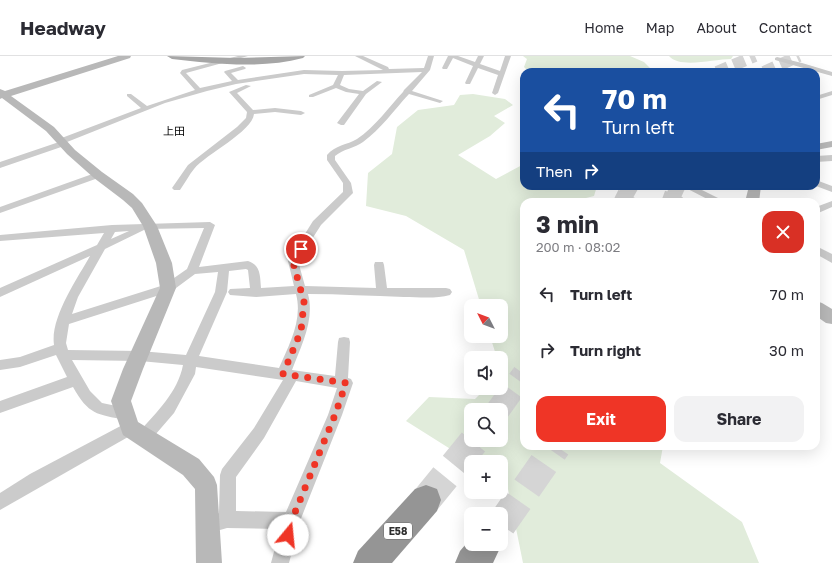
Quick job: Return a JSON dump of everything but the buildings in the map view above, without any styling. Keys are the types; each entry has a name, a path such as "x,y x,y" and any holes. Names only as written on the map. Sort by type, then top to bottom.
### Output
{"highway":[{"name":"E58","path":"370,563 426,500"}],"main road":[{"path":"172,56 224,61 258,61 300,56"}],"street":[{"path":"1,94 118,56"},
{"path":"1,94 128,56"},
{"path":"199,91 183,73 184,71 245,56"},
{"path":"358,56 386,68 387,72"},
{"path":"227,519 228,475 259,433 287,375 301,331 304,302 302,290 293,262 317,223 348,193 347,183 331,160 331,154 359,141 368,134 406,91 427,70 431,56"},
{"path":"445,68 452,56 502,74"},
{"path":"468,83 481,56"},
{"path":"495,93 508,56"},
{"path":"777,59 813,68"},
{"path":"236,82 227,72 243,68"},
{"path":"0,165 146,109 199,91 236,82 304,72 342,73 427,70"},
{"path":"820,70 832,74"},
{"path":"177,188 191,168 240,129 250,119 251,112 247,106 232,92 251,85 287,76 291,73"},
{"path":"336,86 342,73"},
{"path":"341,123 364,93 379,82"},
{"path":"310,96 336,86 348,91 364,93"},
{"path":"406,91 440,101"},
{"path":"820,97 832,93"},
{"path":"1,94 50,129 71,152 98,175 128,197 137,206 150,226 164,263 168,288 121,401 133,426"},
{"path":"129,95 146,109"},
{"path":"251,112 275,110 301,114"},
{"path":"820,146 832,144"},
{"path":"820,159 832,158"},
{"path":"0,210 98,175"},
{"path":"820,184 832,189"},
{"path":"696,190 712,198"},
{"path":"820,209 832,204"},
{"path":"0,238 112,228 210,225 192,272"},
{"path":"0,292 150,226"},
{"path":"112,228 103,247 72,297 62,321 60,343 62,351 75,380 85,395 98,408 133,426 190,467 206,485 209,563"},
{"path":"820,251 832,258"},
{"path":"62,321 118,305 168,288 192,272 224,267 248,265 253,269 256,293"},
{"path":"379,265 382,293"},
{"path":"0,502 36,480 133,426 169,409 188,374 190,361 221,292 224,267"},
{"path":"234,292 256,293 302,290 382,293 446,292"},
{"path":"820,309 832,318"},
{"path":"341,382 344,342"},
{"path":"0,366 62,351 190,361 346,383 335,415 291,522 280,563"},
{"path":"0,407 75,380"},
{"path":"208,524 227,519 291,522"}],"green space":[{"path":"523,56 630,56 644,62 650,68 525,68 527,59"},
{"path":"669,56 733,56 731,59 689,63 674,60"},
{"path":"473,94 505,99 513,105 494,116 505,123 490,136 458,155 496,179 520,166 520,190 596,190 594,196 586,198 520,198 520,450 662,450 660,463 742,522 759,563 523,563 508,489 508,455 464,455 464,458 406,421 429,397 475,399 479,395 508,395 508,351 495,351 492,343 508,343 508,299 479,299 464,250 406,216 366,206 368,173 392,154 397,127 418,110 454,105 460,95"}],"tunnel":[{"path":"726,68 755,56"},
{"path":"773,68 799,56"},
{"path":"626,195 629,190"},
{"path":"674,195 676,190"},
{"path":"625,198 627,194"},
{"path":"672,198 674,194"},
{"path":"503,403 520,380"},
{"path":"426,500 469,447"},
{"path":"508,515 553,450"}],"district":[{"name":"上田","path":"174,131"}],"route":[{"path":"288,535 291,522 335,415 346,383 283,374 301,331 304,302 302,290 293,262 301,249"}]}
